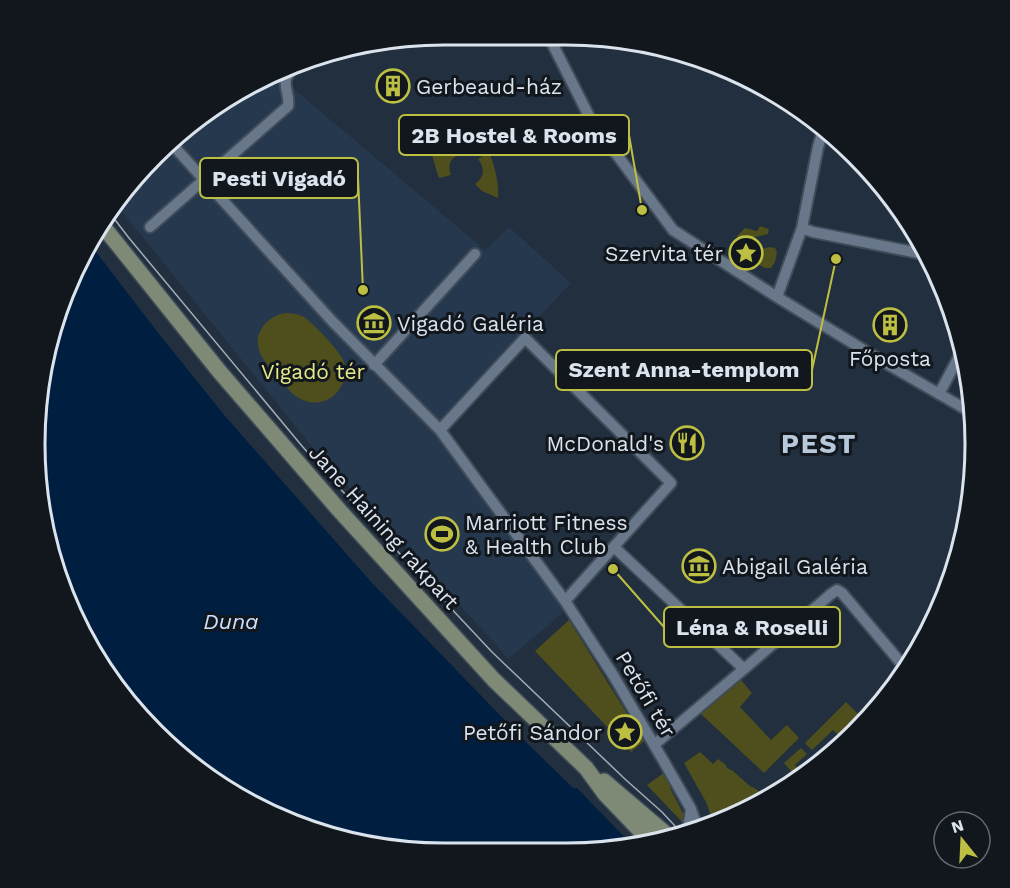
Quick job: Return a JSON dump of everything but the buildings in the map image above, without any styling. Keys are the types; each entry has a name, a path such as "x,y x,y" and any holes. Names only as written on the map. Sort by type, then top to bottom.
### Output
{"main road":[{"name":"Jane Haining rakpart","path":"107,231 219,371 339,510 494,680 586,768 605,794 644,835"},
{"path":"586,768 661,831"}],"street":[{"path":"553,45 591,120 676,232 777,297 963,408"},
{"path":"150,227 288,106 286,82 288,77"},
{"path":"777,297 802,228 822,138"},
{"path":"176,149 297,283 374,364 475,254"},
{"path":"802,228 916,253"},
{"path":"440,430 525,338 671,483 565,601"},
{"path":"939,394 956,363"},
{"name":"Petőfi tér","path":"374,364 440,430 565,601 613,675 691,809 695,822"},
{"path":"614,547 744,669"},
{"path":"654,745 837,590 900,662"},
{"path":"689,823 691,809"}],"shaded area":[{"path":"295,74 288,84 485,250 509,227 571,283 439,423 571,606 508,659 317,453 121,210 162,162 201,127 244,98"}],"green space":[{"path":"434,128 443,134 436,141 439,143 445,136 459,155 450,163 451,175 439,178 431,147"},
{"path":"489,152 496,175 498,198 482,191 475,184 483,172 478,159"},
{"path":"760,226 769,229 768,234 739,241 737,236 745,228 757,231"},
{"path":"775,248 777,252 771,268 765,268 749,259 750,252"},
{"name":"Vigadó tér","path":"286,313 300,315 308,320 342,357 345,372 343,382 336,393 327,400 310,402 296,396 260,353 258,339 263,327 273,318"},
{"path":"569,620 644,741 631,752 535,651"},
{"path":"741,680 752,693 740,707 771,740 787,725 799,738 764,773 701,714"},
{"path":"846,702 859,715 838,735 833,730 812,750 805,743"},
{"path":"801,748 807,754 795,765 798,769 792,773 784,763"},
{"path":"700,752 713,764 718,759 761,793 711,816 706,802 684,763"},
{"path":"665,772 684,815 684,824 647,785"}],"water":[{"name":"Duna","path":"95,250 225,416 372,583 527,743 573,788 577,788 626,839 566,843 444,843 392,840 316,822 291,813 244,790 201,761 144,707 127,687 98,644 75,597 59,547 48,496 45,444 48,392 66,316 75,291"}],"tram line":[{"path":"114,219 302,446 371,523 492,652 676,827"}],"place":[{"name":"Gerbeaud-ház","path":"393,86"},
{"name":"2B Hostel & Rooms","path":"642,210"},
{"name":"Szervita tér","path":"746,253"},
{"name":"Szent Anna-templom","path":"836,259"},
{"name":"Pesti Vigadó","path":"363,290"},
{"name":"Vigadó Galéria","path":"374,323"},
{"name":"Főposta","path":"890,325"},
{"name":"McDonald's","path":"687,443"},
{"name":"Marriott Fitness & Health Club","path":"442,534"},
{"name":"Abigail Galéria","path":"699,566"},
{"name":"Léna & Roselli","path":"613,569"},
{"name":"Petőfi Sándor","path":"625,732"}],"district":[{"name":"PEST","path":"819,444"}]}
